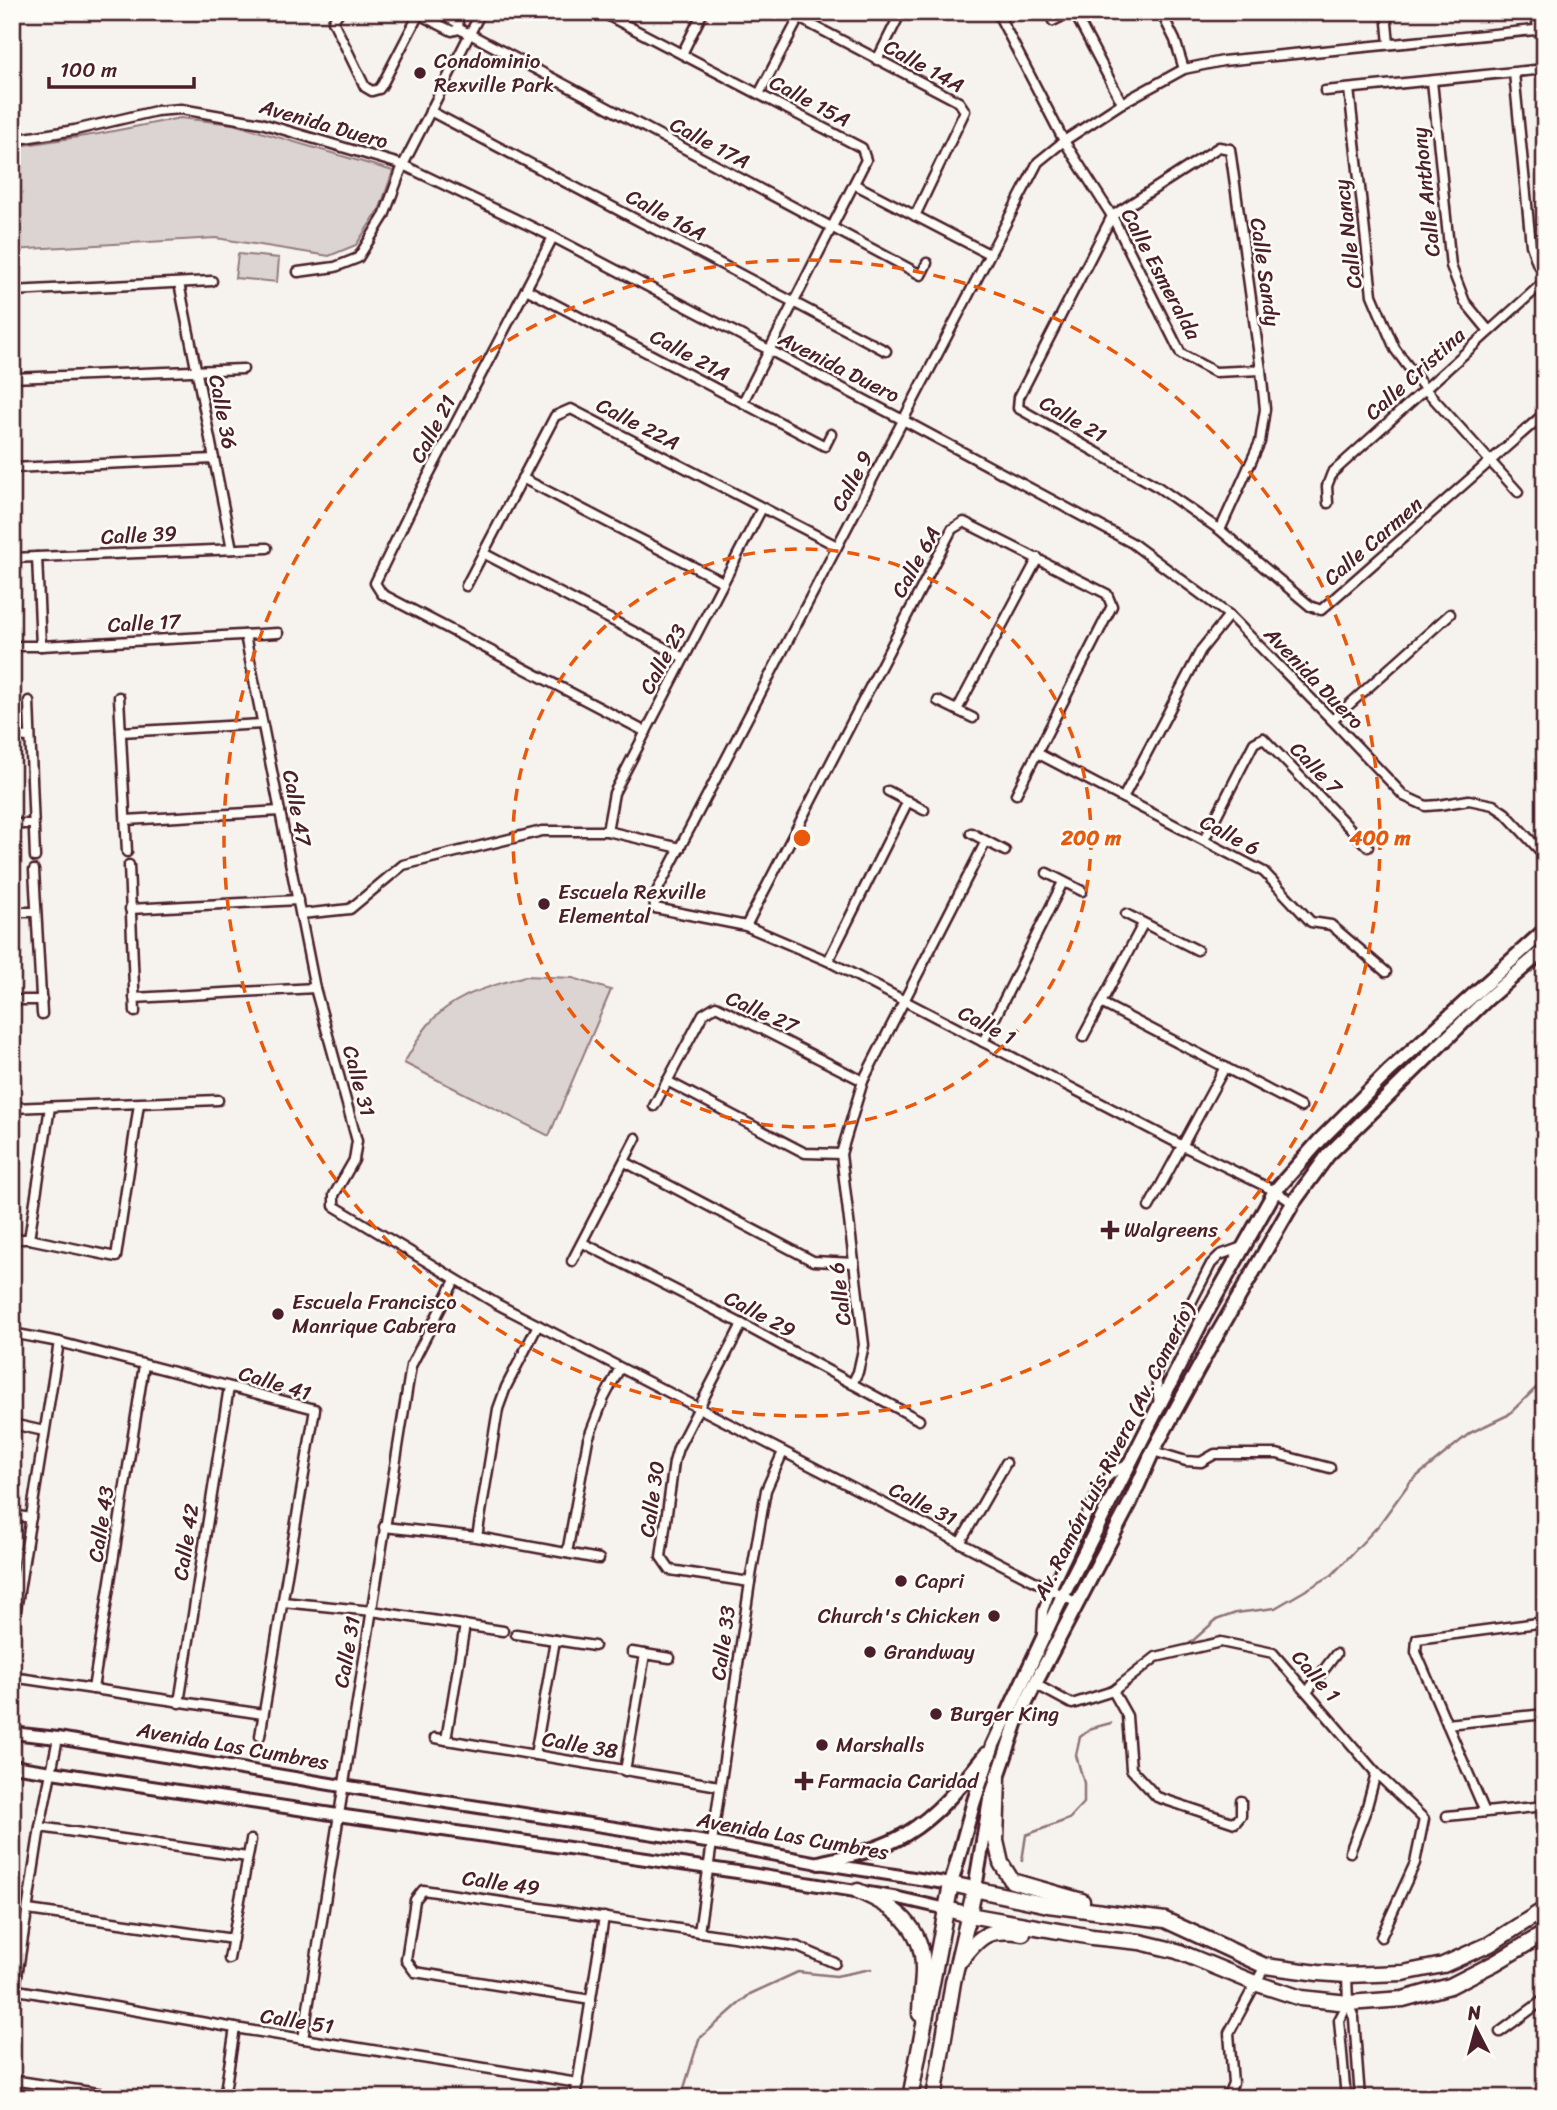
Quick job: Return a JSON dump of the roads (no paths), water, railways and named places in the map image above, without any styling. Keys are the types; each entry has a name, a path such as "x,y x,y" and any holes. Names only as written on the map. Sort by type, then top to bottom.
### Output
{"highway":[{"path":"998,1776 996,1841 1001,1863 1012,1881 1051,1894 1148,1917"},
{"name":"Avenida Las Cumbres","path":"951,1884 1048,1905 1165,1920 1265,1966 1347,1975 1403,1973 1443,1965 1490,1944 1545,1909"},
{"name":"Av. Ramón Luis Rivera (Av. Comerío)","path":"911,2098 951,1884"},
{"name":"Av. Ramón Luis Rivera (Av. Comerío)","path":"934,2098 953,1982 975,1888"},
{"path":"858,1891 882,1900 899,1914 918,1937 923,1969 919,2051"},
{"name":"Avenida Las Cumbres","path":"947,1909 969,1915 1140,1942 1177,1951 1255,1983 1301,1998 1348,2003 1403,1999 1450,1986 1545,1933"},
{"path":"958,1964 978,1939 998,1932 1012,1931 1073,1941 1118,1940"}],"main road":[{"name":"Av. Ramón Luis Rivera (Av. Comerío)","path":"951,1884 993,1745 1042,1640 1057,1592 1130,1464 1203,1319 1275,1191 1321,1139 1388,1072 1545,930"},
{"name":"Av. Ramón Luis Rivera (Av. Comerío)","path":"975,1888 990,1800 1016,1724 1130,1503 1153,1451 1293,1203 1328,1155 1486,1000 1545,949"},
{"path":"819,1863 862,1853 906,1834 948,1800 993,1745"}],"street":[{"path":"340,12 333,21 365,87 372,91 382,85 422,12 426,18 452,31 459,29 458,23 437,12"},
{"path":"298,272 335,267 358,258 384,216 403,165 481,12"},
{"name":"Calle 15A","path":"601,12 862,148 866,160 743,402"},
{"path":"682,54 704,12"},
{"path":"877,60 901,12"},
{"name":"Calle Esmeralda","path":"997,12 1064,141 1112,216 1181,354 1214,372 1261,370"},
{"path":"1053,21 1073,12 1122,103"},
{"path":"1161,12 1175,40 1184,69"},
{"path":"1386,12 1389,44"},
{"path":"1536,12 1541,29"},
{"path":"759,94 801,15"},
{"name":"Calle 14A","path":"801,15 877,60 959,102 965,111 915,216"},
{"name":"Calle 17A","path":"459,29 921,275 927,262"},
{"name":"Calle 9","path":"655,908 654,897 1038,162 1064,141 1122,103 1184,69 1223,61 1541,29"},
{"path":"1325,91 1545,69"},
{"path":"1514,72 1531,245 1537,263 1545,271"},
{"name":"Calle Anthony","path":"1432,80 1451,266 1465,302 1489,331"},
{"name":"Calle Nancy","path":"1349,89 1372,295 1395,349 1425,389 1518,492"},
{"name":"Avenida Duero","path":"12,139 75,130 156,111 181,108 261,123 403,165 553,237 1132,542 1229,615 1404,796 1426,806 1469,800 1493,805 1505,813 1545,856"},
{"name":"Calle 16A","path":"430,111 886,351"},
{"name":"Calle Sandy","path":"1112,216 1219,147 1230,149 1265,409 1259,442 1220,530"},
{"path":"854,184 989,254"},
{"name":"Calle 21","path":"1112,216 1019,397 1018,408 1158,487 1220,530"},
{"name":"Calle 21","path":"553,237 375,583 382,594 646,732"},
{"path":"12,291 212,281"},
{"name":"Calle Cristina","path":"1328,503 1326,486 1332,473 1545,281"},
{"name":"Calle 36","path":"179,283 232,549"},
{"name":"Calle 21A","path":"526,289 825,446 831,434"},
{"path":"12,379 243,369"},
{"name":"Calle 22A","path":"466,586 555,416 572,410 837,546"},
{"name":"Calle Carmen","path":"1220,530 1310,606 1321,610 1545,413"},
{"path":"12,468 214,459"},
{"path":"522,478 723,582"},
{"name":"Calle 23","path":"607,831 614,793 762,508"},
{"name":"Calle 6A","path":"746,926 952,529 964,522 1107,594 1112,606 1016,794"},
{"name":"Calle 39","path":"12,558 267,548"},
{"path":"483,553 684,658"},
{"path":"37,557 41,646"},
{"path":"957,710 1038,558"},
{"path":"1332,720 1450,614"},
{"path":"1123,798 1200,650 1229,615"},
{"name":"Calle 17","path":"12,646 278,633"},
{"name":"Calle 47","path":"245,635 315,988"},
{"path":"119,697 128,852"},
{"path":"938,701 973,718"},
{"path":"29,702 35,857"},
{"path":"121,732 262,724"},
{"path":"12,736 29,737"},
{"name":"Calle 7","path":"1204,840 1254,743 1263,738 1367,847"},
{"name":"Calle 6","path":"1037,753 1265,872 1311,922 1331,925 1387,972"},
{"path":"888,791 924,810"},
{"path":"828,961 908,802"},
{"path":"126,820 280,811"},
{"path":"12,824 33,824"},
{"path":"301,914 350,909 403,865 542,831 607,831 680,848"},
{"path":"971,833 1005,850"},
{"path":"905,1002 986,841"},
{"path":"129,865 135,1012"},
{"path":"34,870 42,1014"},
{"path":"1046,873 1082,891"},
{"path":"983,1042 1063,882"},
{"path":"130,909 298,900"},
{"name":"Calle 1","path":"655,908 746,926 828,961 1275,1191 1293,1203"},
{"path":"12,912 36,912"},
{"path":"1126,914 1197,950"},
{"path":"1083,1037 1143,924"},
{"path":"134,998 315,988"},
{"name":"Calle 31","path":"315,988 357,1142 354,1160 334,1195 334,1206 455,1280 538,1325 1077,1603"},
{"path":"12,1000 42,1000"},
{"name":"Calle 6","path":"852,1384 858,1372 864,1345 841,1154 863,1081 905,1002"},
{"path":"1101,1003 1301,1107"},
{"name":"Calle 27","path":"654,1106 703,1014 716,1006 863,1081"},
{"path":"1149,1207 1225,1067"},
{"path":"667,1081 805,1153 841,1154"},
{"path":"12,1108 218,1100"},
{"path":"12,1239 29,1239 116,1257 139,1104"},
{"path":"29,1239 50,1107"},
{"path":"572,1261 636,1138"},
{"path":"625,1162 813,1261 854,1263"},
{"name":"Calle 29","path":"583,1243 742,1324 919,1420"},
{"path":"1158,1407 1156,1375 1159,1365 1211,1264 1220,1255 1245,1246"},
{"name":"Calle 31","path":"303,2039 411,1366 455,1280"},
{"name":"Calle 30","path":"742,1324 678,1448 661,1557 670,1570 750,1581"},
{"path":"477,1538 498,1409 506,1387 538,1325"},
{"name":"Calle 41","path":"12,1333 59,1342 315,1409 261,1736"},
{"path":"12,1635 59,1342"},
{"name":"Calle 43","path":"93,1689 144,1365"},
{"path":"567,1553 588,1438 620,1368"},
{"name":"Calle 42","path":"179,1703 229,1387"},
{"path":"12,1424 44,1431"},
{"path":"1153,1451 1186,1461 1201,1462 1215,1454 1277,1454 1330,1468"},
{"name":"Calle 33","path":"699,1932 750,1581 766,1490 783,1452"},
{"path":"960,1543 1006,1463"},
{"path":"12,1515 31,1518"},
{"path":"384,1527 477,1538 599,1559"},
{"path":"283,1602 372,1611 503,1632"},
{"path":"1485,1812 1416,1652 1417,1639 1545,1622"},
{"path":"446,1740 465,1626"},
{"path":"516,1634 594,1646"},
{"path":"535,1755 555,1640"},
{"name":"Calle 1","path":"1035,1684 1072,1704 1113,1691 1156,1657 1221,1642 1273,1653 1376,1773 1424,1819 1415,1863 1381,1937"},
{"path":"632,1652 670,1658"},
{"path":"625,1771 645,1654"},
{"path":"1307,1692 1336,1654"},
{"path":"12,1677 263,1714"},
{"path":"1113,1691 1127,1716 1131,1769 1157,1797 1235,1823 1241,1816 1241,1801"},
{"path":"1447,1724 1545,1714"},
{"name":"Avenida Las Cumbres","path":"12,1733 58,1738 342,1786 713,1843 951,1884"},
{"path":"14,1989 40,1827 58,1738"},
{"name":"Calle 38","path":"435,1738 719,1786"},
{"name":"Avenida Las Cumbres","path":"12,1766 858,1891 947,1909"},
{"path":"1350,1852 1376,1773"},
{"path":"1447,1816 1545,1806"},
{"path":"40,1827 247,1857"},
{"path":"229,1959 251,1840"},
{"name":"Calle 49","path":"591,2000 415,1972 405,1960 415,1900 423,1890 604,1917 798,1947 835,1963"},
{"path":"28,1910 233,1939"},
{"path":"575,2098 604,1917"},
{"path":"1227,2098 1233,2083 1229,2033 1265,1966"},
{"path":"1347,1975 1348,2003 1354,2018 1360,2098"},
{"name":"Calle 51","path":"14,1989 235,2028 578,2083"},
{"path":"1500,2032 1545,1999"},
{"path":"1346,2098 1339,2020 1348,2003"},
{"path":"224,2098 235,2028"},
{"path":"12,2080 130,2098"}],"waterway":[{"path":"1188,1645 1216,1620 1236,1613 1275,1608 1332,1575 1378,1526 1410,1482 1470,1433 1508,1415 1537,1387 1545,1383"},
{"path":"1022,1861 1026,1835 1069,1819 1084,1803 1084,1783 1076,1755 1080,1737 1092,1728 1111,1723"},
{"path":"681,2098 699,2039 750,1994 798,1972 836,1976 871,1969"}],"place":[{"name":"Condominio Rexville Park","path":"420,73"},
{"name":"Escuela Rexville Elemental","path":"544,904"},
{"name":"Walgreens","path":"1110,1230"},
{"name":"Escuela Francisco Manrique Cabrera","path":"278,1314"},
{"name":"Capri","path":"901,1581"},
{"name":"Church's Chicken","path":"994,1616"},
{"name":"Grandway","path":"870,1652"},
{"name":"Burger King","path":"936,1714"},
{"name":"Marshalls","path":"822,1745"},
{"name":"Farmacia Caridad","path":"804,1781"}]}
